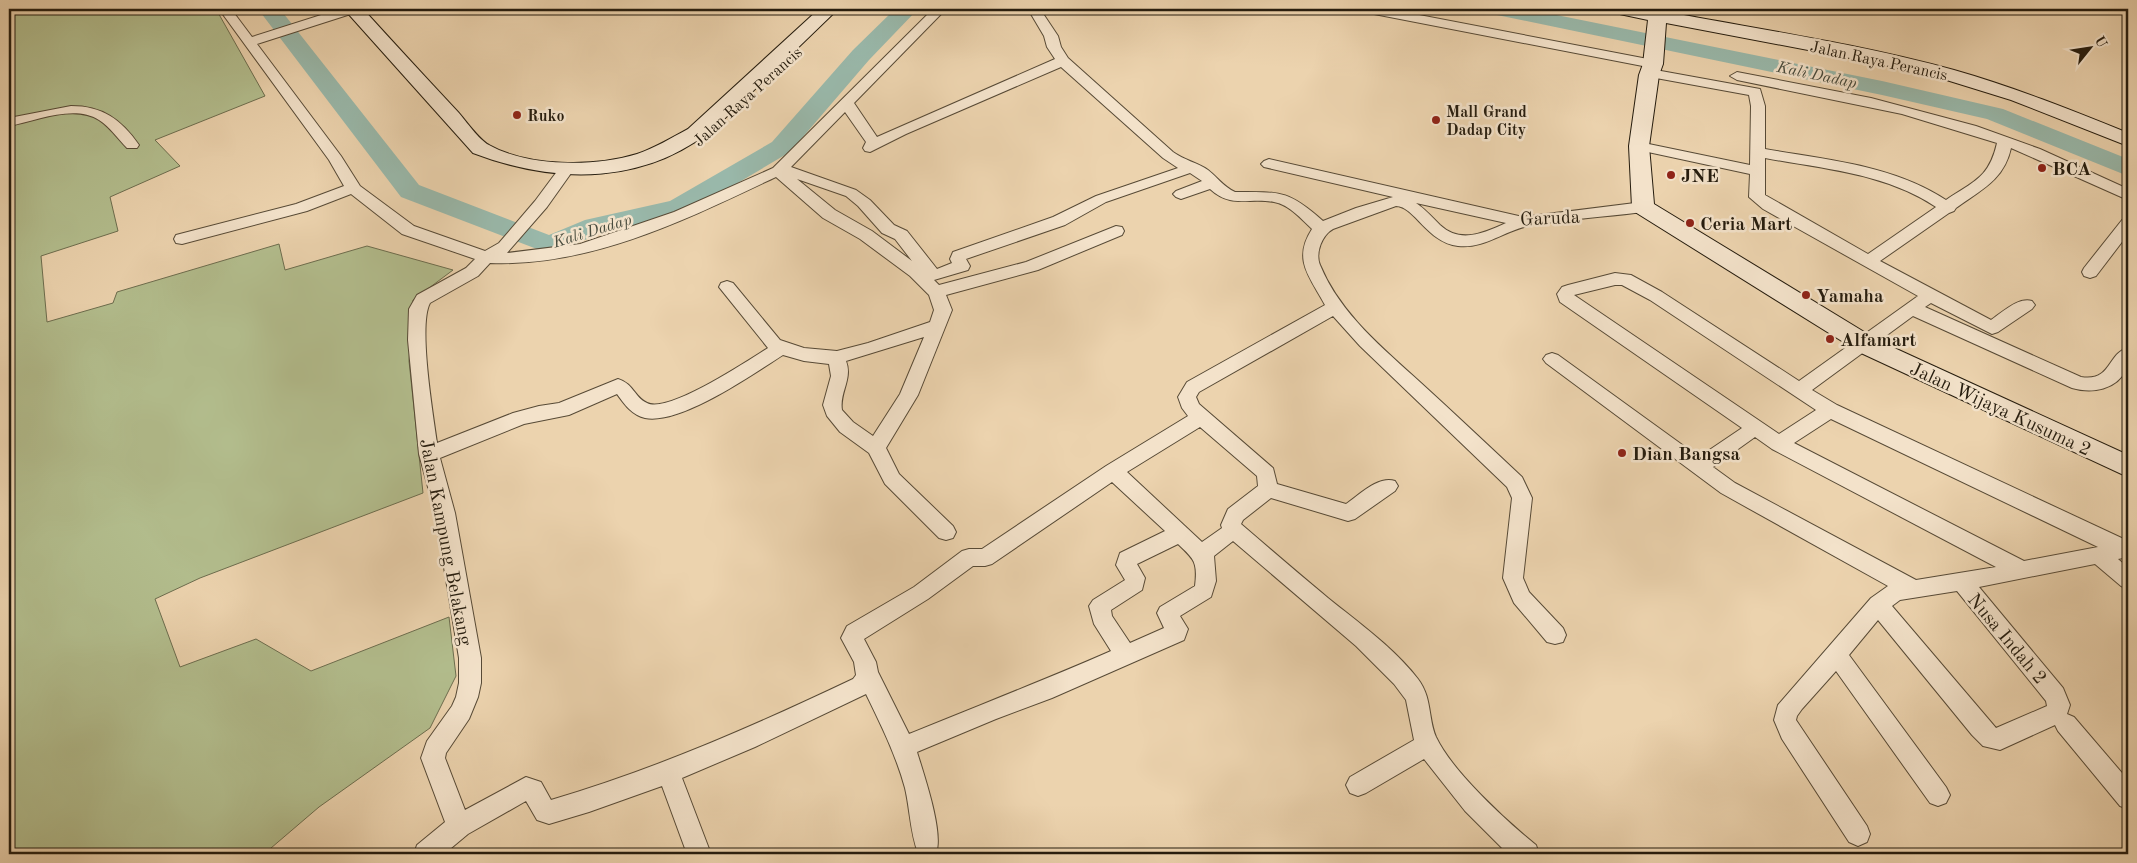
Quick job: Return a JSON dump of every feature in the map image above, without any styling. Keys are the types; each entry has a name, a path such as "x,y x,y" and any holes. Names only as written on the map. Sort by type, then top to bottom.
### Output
{"street":[{"path":"224,9 341,166 353,188 408,230 486,257 510,258 582,249 680,216 780,170 940,9"},
{"name":"Jalan Raya Perancis","path":"347,10 480,149 529,173 563,173 620,165 650,156 681,142 705,126 829,9"},
{"name":"Jalan Raya Perancis","path":"563,173 582,178 621,173 653,163 689,148 714,129 842,9"},
{"path":"1034,9 1051,36 1054,47 1063,62 1168,155 1176,161 1202,172 1224,193 1233,197 1274,197 1287,201 1295,205 1321,228"},
{"path":"1369,9 1653,62 1693,80 1921,124 2004,144"},
{"name":"Jalan Raya Perancis","path":"1621,9 1874,51 1944,66 2021,90 2128,131"},
{"path":"249,42 347,10"},
{"path":"1643,207 1639,146 1653,62 1655,15"},
{"name":"Jalan Raya Perancis","path":"1655,15 1876,57 1946,74 2018,96 2128,140"},
{"path":"846,102 872,146 1063,62"},
{"path":"1693,80 1694,72 1700,69 1903,111 1955,124 2128,195"},
{"path":"1755,92 1758,106 1757,196 1761,201 1992,328 2026,305"},
{"path":"9,122 65,110 89,110 104,117 132,145"},
{"path":"1870,260 1948,208 1991,176 2001,158 2004,144"},
{"path":"1639,146 1758,171"},
{"path":"1758,152 1877,174 1900,181 1924,192 1948,208"},
{"name":"Garuda","path":"1269,164 1523,222 1643,207"},
{"path":"780,170 851,193 864,203 888,229 901,235 929,272 936,275 962,266 958,259 959,256 1059,221 1101,199 1190,168"},
{"path":"780,170 829,214 866,235 916,272 936,292 942,310 936,326 909,396 876,448"},
{"path":"541,204 563,173"},
{"path":"1181,194 1214,182"},
{"path":"182,239 301,208 353,188"},
{"path":"1523,222 1470,241 1454,241 1438,232 1409,204 1399,200 1379,205 1321,228 1310,257 1311,264 1334,307 1386,362 1515,482 1522,498 1514,557 1514,578 1521,597 1555,635"},
{"name":"Jalan Kampung Belakang","path":"459,826 433,758 435,749 461,712 467,697 470,684 470,658 445,513 430,454 422,406 418,309 423,299 472,272 486,257 505,247 541,204"},
{"name":"Jalan Wijaya Kusuma 2","path":"1643,207 1864,344 2128,467"},
{"path":"2090,272 2128,224"},
{"path":"936,292 1032,266 1116,231"},
{"path":"2022,570 1779,444 1572,303 1566,298 1568,291 1615,279 1625,279 1656,296 1830,410 2127,549"},
{"path":"727,287 774,344 781,348 835,357 936,326"},
{"path":"1800,390 1930,295"},
{"path":"1268,490 1266,473 1191,408 1187,397 1193,387 1334,307"},
{"path":"1912,308 2078,383 2093,385 2106,382 2128,354"},
{"path":"430,454 520,418 562,410 618,386 621,387 638,408 647,412 669,410 690,401 781,348"},
{"path":"835,357 842,373 839,386 832,398 832,409 838,420 876,448 892,479 946,532"},
{"path":"1552,359 1699,467 1739,494 1914,589"},
{"path":"1779,444 1830,410"},
{"path":"927,844 917,790 904,747 852,638 855,633 921,593 969,557 984,558 1113,471 1202,417"},
{"path":"1699,467 1755,428"},
{"path":"1113,471 1199,551 1202,551"},
{"path":"1268,490 1348,512 1388,486"},
{"path":"1268,490 1236,515 1231,525 1234,530 1379,653 1412,688 1416,698 1421,728 1428,744 1472,800 1526,854"},
{"path":"1202,551 1234,530"},
{"path":"1126,655 1102,618 1099,610 1100,606 1103,602 1135,584 1134,578 1126,564 1127,559 1180,533"},
{"path":"1858,834 1790,732 1786,720 1786,712 1878,604 1889,594 1962,582 2127,549"},
{"path":"904,747 989,711 1044,691 1177,631 1168,614 1204,591 1206,585 1206,564 1202,551"},
{"path":"2099,555 2128,580"},
{"name":"Nusa Indah 2","path":"1878,604 1990,738 2000,739 2056,714 2060,705 2055,695 1962,582"},
{"path":"1836,654 1938,795"},
{"path":"426,854 459,826 526,788 530,787 535,791 543,809 549,812 590,801 735,744 861,686 865,683 868,675"},
{"path":"2066,724 2128,798"},
{"path":"1358,785 1428,744"},
{"path":"668,771 699,854"}],"green space":[{"path":"9,9 216,9 265,96 155,140 180,166 110,197 118,231 41,256 47,322 113,303 117,292 279,244 285,270 367,246 453,270 413,300 409,361 423,493 200,578 155,599 180,667 256,639 311,671 449,617 456,676 430,728 319,807 264,854 9,854"}],"waterway":[{"name":"Kali Dadap","path":"269,9 410,191 550,245 594,226 678,207 781,147 861,55 907,9"},
{"name":"Kali Dadap","path":"1497,9 1882,88 1995,114 2128,168"}],"place":[{"name":"Ruko","path":"517,115"},
{"name":"Mall Grand Dadap City","path":"1436,120"},
{"name":"BCA","path":"2042,168"},
{"name":"JNE","path":"1671,175"},
{"name":"Ceria Mart","path":"1690,223"},
{"name":"Yamaha","path":"1806,295"},
{"name":"Alfamart","path":"1830,339"},
{"name":"Dian Bangsa","path":"1622,453"}]}
